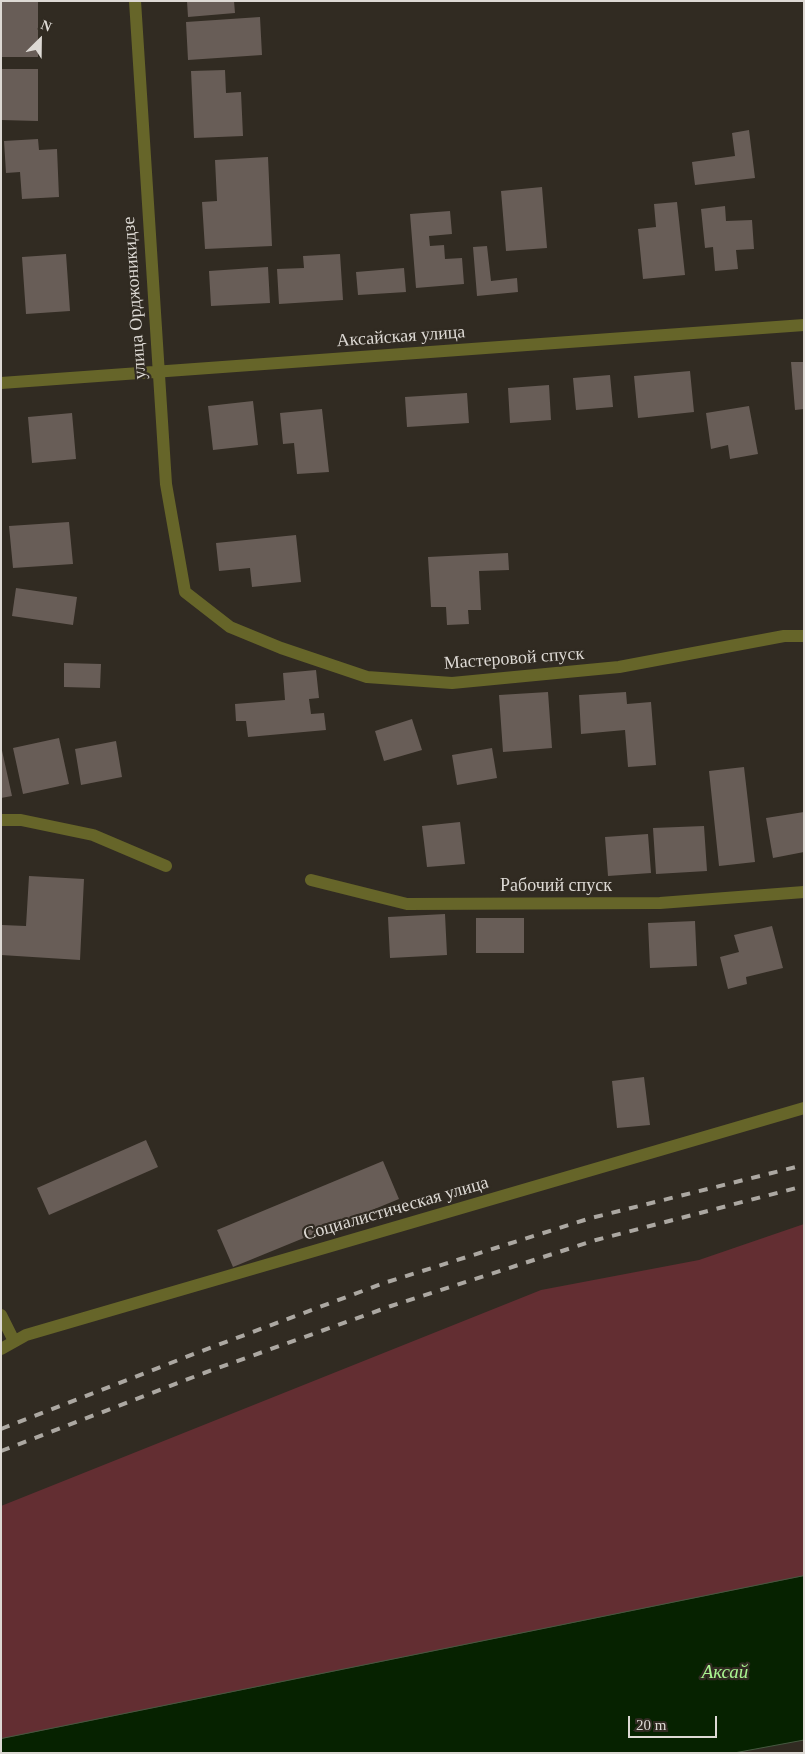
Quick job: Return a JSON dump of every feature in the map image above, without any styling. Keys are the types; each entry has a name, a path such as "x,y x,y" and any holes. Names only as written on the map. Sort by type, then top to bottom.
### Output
{"street":[{"name":"улица Орджоникидзе","path":"135,1 157,373 166,484 185,592"},
{"name":"Аксайская улица","path":"1,383 804,325"},
{"name":"Мастеровой спуск","path":"185,592 230,627 281,648 366,677 452,683 619,668 784,636 804,636"},
{"path":"1,820 21,820 93,835 166,866"},
{"name":"Рабочий спуск","path":"311,880 407,904 660,903 804,892"},
{"name":"Социалистическая улица","path":"1,1349 26,1334 804,1108"},
{"path":"1,1314 14,1341"}],"shaded area":[{"path":"804,1224 804,1576 1,1739 1,1506 541,1290 699,1260"}],"water":[{"name":"Аксай","path":"804,1576 804,1740 734,1753 1,1753 1,1739"}],"building":[{"path":"1,1 38,1 38,57 1,57"},
{"path":"187,1 234,1 235,13 188,17"},
{"path":"260,17 262,55 188,60 186,22"},
{"path":"1,69 38,69 38,121 1,120"},
{"path":"225,70 226,93 241,92 243,136 194,138 191,71"},
{"path":"749,130 755,178 695,185 692,162 735,156 732,133"},
{"path":"38,139 39,150 57,149 59,197 22,199 20,172 6,173 4,141"},
{"path":"268,157 272,246 205,249 202,202 217,201 215,160"},
{"path":"542,187 547,248 506,251 501,191"},
{"path":"677,202 685,275 643,279 638,229 656,227 654,204"},
{"path":"725,206 726,221 752,220 754,249 736,250 738,269 715,271 713,247 705,248 701,209"},
{"path":"450,211 452,234 429,236 430,246 444,245 445,259 462,258 464,284 416,288 410,214"},
{"path":"487,246 491,281 517,278 518,292 477,296 473,247"},
{"path":"66,254 70,311 26,314 22,257"},
{"path":"340,254 343,300 279,304 277,269 304,268 303,256"},
{"path":"268,267 270,303 211,306 209,271"},
{"path":"404,268 406,292 358,295 356,272"},
{"path":"791,362 804,362 804,409 795,410"},
{"path":"690,371 694,412 638,418 634,376"},
{"path":"610,375 613,407 576,410 573,378"},
{"path":"549,385 551,420 510,423 508,388"},
{"path":"467,393 469,423 407,427 405,397"},
{"path":"253,401 258,445 213,450 208,406"},
{"path":"749,406 758,454 730,459 728,445 711,449 706,413"},
{"path":"322,409 329,472 297,474 294,443 283,444 280,413"},
{"path":"72,413 76,459 32,463 28,417"},
{"path":"69,522 73,564 13,568 9,526"},
{"path":"296,535 301,582 252,587 250,568 219,571 216,543"},
{"path":"508,553 509,570 479,571 481,610 468,610 469,624 447,625 446,607 431,607 428,557"},
{"path":"16,588 77,597 73,625 12,616"},
{"path":"64,663 101,664 100,688 64,687"},
{"path":"316,670 319,698 309,699 311,714 324,713 326,730 248,737 246,721 236,721 235,704 285,700 283,673"},
{"path":"548,692 552,748 503,752 499,695"},
{"path":"626,692 627,704 651,702 656,765 628,767 625,730 581,734 579,695"},
{"path":"412,719 422,750 384,761 375,731"},
{"path":"59,738 69,784 23,794 13,748"},
{"path":"116,741 122,777 81,785 75,749"},
{"path":"1,746 12,796 1,798"},
{"path":"492,748 497,778 457,785 452,755"},
{"path":"744,767 755,862 719,866 709,771"},
{"path":"804,812 804,852 773,858 766,818"},
{"path":"460,822 465,864 427,867 422,826"},
{"path":"704,826 707,871 656,874 653,828"},
{"path":"648,834 651,873 608,876 605,837"},
{"path":"29,876 84,879 80,960 1,955 2,925 26,926"},
{"path":"445,914 447,955 390,958 388,917"},
{"path":"476,918 524,918 524,953 476,953"},
{"path":"695,921 697,966 650,968 648,923"},
{"path":"772,926 783,968 746,977 747,984 728,989 720,957 739,952 734,935"},
{"path":"644,1077 650,1125 617,1128 612,1081"},
{"path":"146,1140 158,1167 49,1215 37,1188"},
{"path":"383,1161 399,1199 233,1267 217,1230"}],"railway":[{"path":"1,1429 384,1283 591,1218 804,1165"},
{"path":"1,1451 204,1373 391,1306 596,1240 804,1186"}]}
